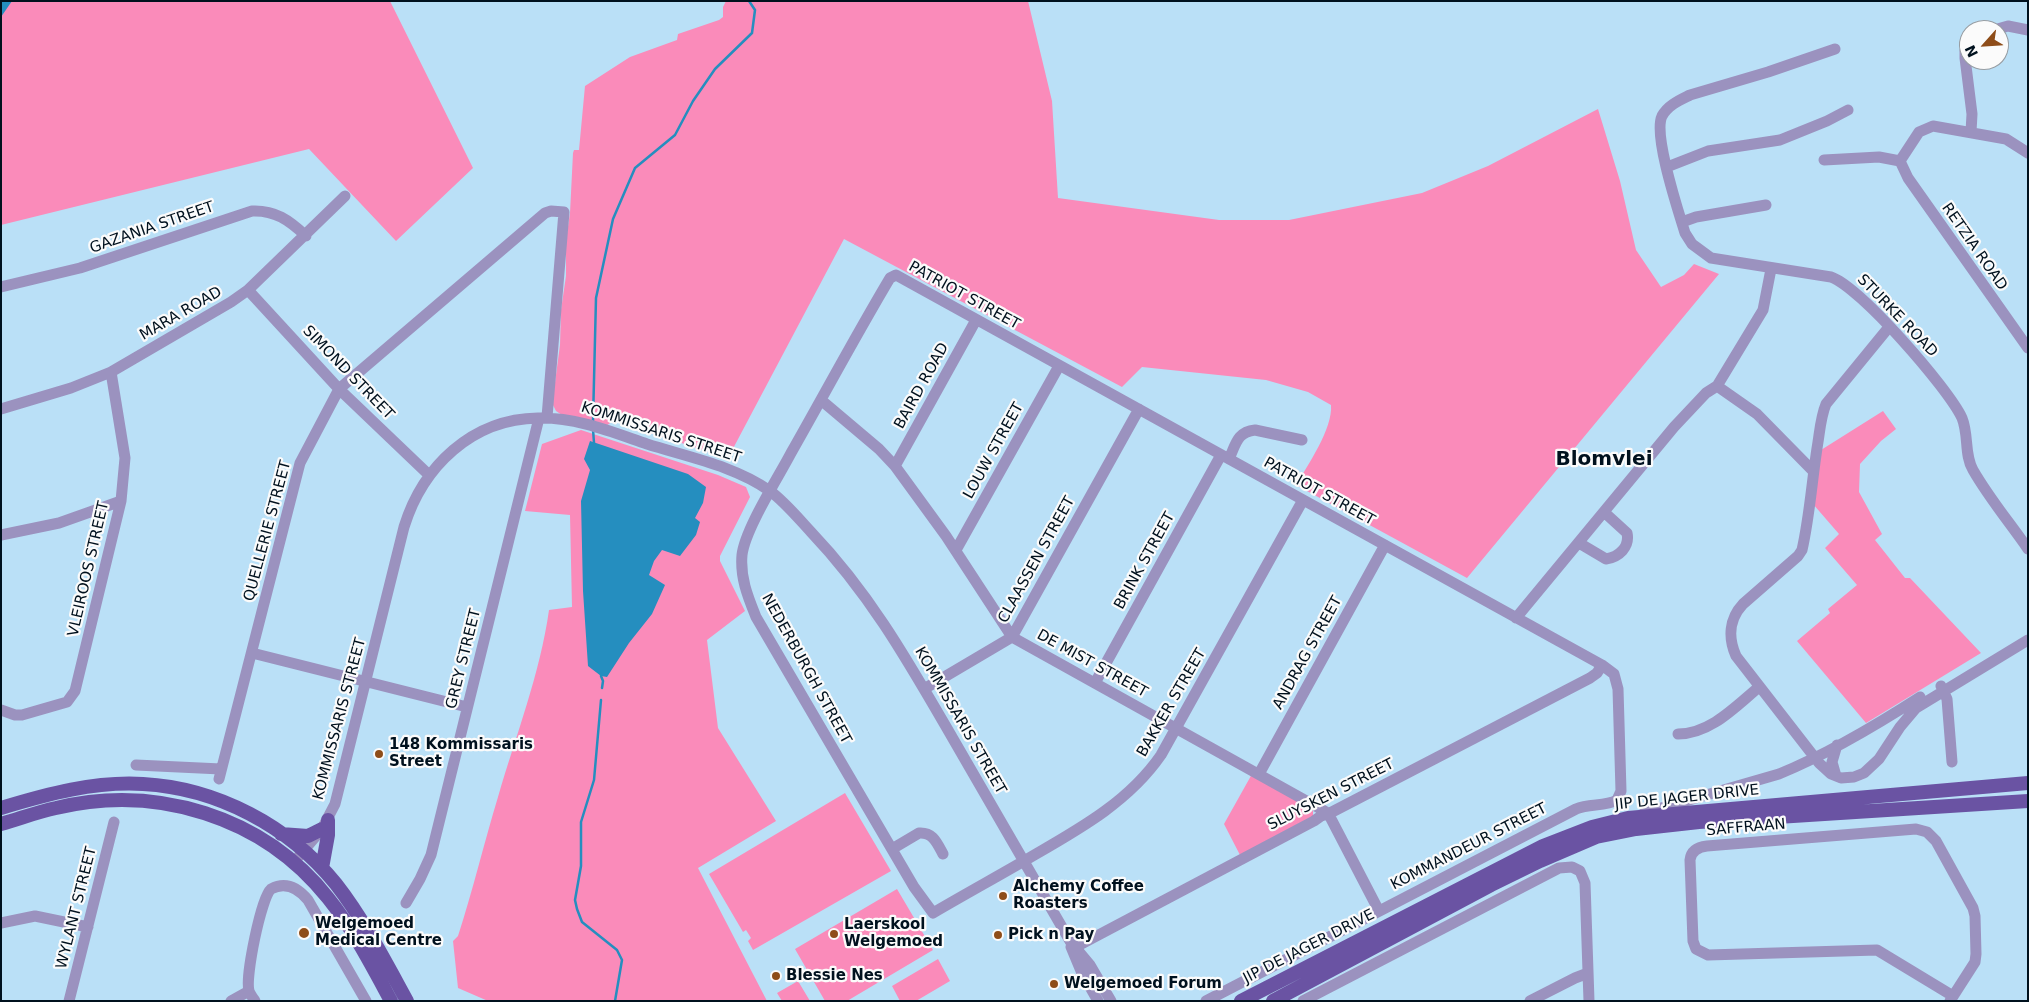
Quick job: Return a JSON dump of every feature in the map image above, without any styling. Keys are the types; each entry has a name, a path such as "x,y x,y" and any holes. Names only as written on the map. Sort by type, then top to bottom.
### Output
{"main road":[{"name":"JIP DE JAGER DRIVE","path":"1241,1001 1543,846 1592,827 1628,818 2028,783"},
{"path":"1,808 64,791 90,787 143,784 172,787 221,800 263,822 281,834 304,851 322,868 360,918 407,1001"},
{"path":"1,824 57,808 125,800 160,802 193,809 235,824 262,839 294,862 329,899 351,932 391,1001"},
{"name":"JIP DE JAGER DRIVE","path":"1273,1001 1540,860 1596,837 1643,828 1699,822 2028,801"},
{"path":"281,834 308,836 325,824 328,835 322,868"}],"street":[{"path":"2009,26 2028,30"},
{"path":"1766,205 1696,217 1682,222 1660,140 1660,123 1664,112 1678,101 1701,91 1768,72 1835,49"},
{"path":"1966,70 1972,114 1971,132"},
{"path":"1667,167 1719,148 1780,140 1827,121 1848,110"},
{"path":"1824,160 1879,157 1900,161 1919,132 1927,128 1944,127 2006,140 2028,153"},
{"name":"RETZIA ROAD","path":"1900,161 1908,178 2028,348"},
{"name":"MARA ROAD","path":"1,409 71,388 111,372 231,302 248,290 306,236 345,196"},
{"name":"GAZANIA STREET","path":"1,287 80,268 252,211 263,211 282,216 306,236"},
{"name":"QUELLERIE STREET","path":"136,765 220,774 300,463 339,389 545,213 551,211 564,212"},
{"name":"GREY STREET","path":"406,902 424,873 431,855 467,707 543,417 564,212"},
{"name":"STURKE ROAD","path":"1682,222 1688,239 1701,252 1716,259 1831,277 1841,281 1919,358 1960,414 1965,428 1972,467 2028,549"},
{"path":"1516,618 1674,427 1706,393 1717,386 1763,310 1771,269"},
{"name":"PATRIOT STREET","path":"896,275 1602,665 1614,674 1618,684 1621,791 1617,800"},
{"name":"NEDERBURGH STREET","path":"896,275 890,278 770,491 744,544 742,576 746,593 756,617 914,887 933,913"},
{"name":"SIMOND STREET","path":"248,290 339,389 429,475"},
{"name":"BAIRD ROAD","path":"894,466 976,320"},
{"path":"1889,327 1826,404 1813,472 1810,508 1802,550 1798,556 1742,604 1736,612 1730,636 1733,650 1739,662 1820,763 1836,776 1854,777 1869,770 1910,714 1942,687 2028,633"},
{"name":"LOUW STREET","path":"956,550 1059,366"},
{"name":"VLEIROOS STREET","path":"1,710 15,715 22,715 60,704 72,697 77,683 121,501 126,470 111,372"},
{"path":"1717,386 1756,414 1813,472"},
{"name":"DE MIST STREET","path":"821,400 879,449 894,466 956,550 1012,637 1328,813"},
{"name":"CLAASSEN STREET","path":"924,689 1012,637 1139,409"},
{"name":"KOMMISSARIS STREET","path":"294,862 325,824 335,804 404,527 414,500 429,475 457,447 476,434 498,424 521,418 565,418 744,476 770,491 840,563 890,631 1072,945 1081,971 1098,1001"},
{"name":"BRINK STREET","path":"1095,683 1225,457 1240,436 1248,430 1255,430 1302,440"},
{"path":"1791,450 1806,452 1817,448"},
{"name":"BAKKER STREET","path":"933,913 1082,827 1128,793 1149,772 1176,728 1303,500"},
{"path":"1,536 59,523 121,501"},
{"path":"1579,543 1606,559 1619,554 1624,549 1627,544 1627,533 1604,512"},
{"name":"ANDRAG STREET","path":"1259,774 1385,545"},
{"path":"1628,818 1680,801 1779,774 1815,757 2028,640"},
{"path":"252,653 467,707"},
{"name":"SLUYSKEN STREET","path":"1072,945 1590,678 1597,673 1602,665"},
{"path":"1678,734 1692,733 1708,727 1759,687"},
{"path":"1942,687 1947,699 1952,762"},
{"path":"1836,776 1832,762 1837,745"},
{"name":"KOMMANDEUR STREET","path":"1206,1001 1576,809 1587,805 1612,803 1617,800"},
{"path":"1328,813 1379,911"},
{"name":"WYLANT STREET","path":"69,1001 114,822"},
{"name":"SAFFRAAN","path":"1916,829 1927,832 1936,842 1974,913 1975,962 1951,998 1877,950 1708,955 1700,952 1693,941 1690,860 1693,853 1706,846 1916,829"},
{"path":"892,849 919,833 924,833 932,836 943,854"},
{"path":"1303,1001 1559,868 1568,866 1580,871 1584,878 1589,1001"},
{"path":"231,1001 252,996 249,968 267,893 279,886 291,886 303,895 313,908 366,1001"},
{"path":"1,923 36,916 88,927"},
{"name":"KOMMISSARIS STREET","path":"1072,945 1090,965 1112,1001"},
{"path":"1530,1001 1574,978 1588,973"}],"shaded area":[{"path":"1,1 390,1 473,168 396,241 309,149 1,225"},
{"path":"726,1 1028,1 1052,101 1058,198 1219,220 1289,220 1422,193 1488,166 1598,109 1620,181 1636,250 1661,287 1684,275 1694,264 1719,274 1467,578 1296,485 1319,446 1331,414 1331,405 1308,392 1266,380 1142,367 1122,387 844,239 728,458 613,421 606,426 562,415 556,411 553,405 554,390 566,276 566,240 570,213 573,153 574,150 579,150 585,86 630,57 677,40 678,34 719,20 723,17 723,7"},
{"path":"1883,411 1896,429 1881,441 1860,464 1859,492 1882,534 1875,540 1905,578 1910,578 1981,653 1866,723 1797,641 1830,613 1828,609 1857,585 1825,548 1839,534 1813,504 1821,450"},
{"path":"581,430 718,475 746,487 750,497 720,556 720,561 745,611 707,640 718,728 776,821 698,868 767,1001 488,1001 458,988 453,941 458,936 534,681 549,610 572,607 570,515 525,511 542,444"},
{"path":"1252,774 1313,811 1313,816 1240,855 1224,824"},
{"path":"845,793 891,871 753,950 748,941 751,938 746,930 743,932 709,874"},
{"path":"897,889 933,950 847,1001 825,1001 795,949"},
{"path":"938,959 950,981 916,1001 900,1001 892,986"},
{"path":"798,981 810,1001 782,1001 777,993"}],"water":[{"path":"1,1 12,1 1,17"},
{"path":"590,441 688,474 706,487 703,503 695,518 700,522 696,535 680,556 662,550 654,561 649,575 665,585 652,614 629,643 607,677 601,676 588,666 583,591 581,501 590,470 584,459"}],"waterway":[{"path":"593,421 596,298 613,219 635,168 675,135 693,101 715,69 752,33 755,10 749,1"},
{"path":"593,429 594,443"},
{"path":"601,676 603,681 602,688"},
{"path":"601,700 594,780 581,822 581,866 575,900 582,922 617,950 622,960 615,1001"}],"place":[{"name":"148 Kommissaris Street","path":"379,754"},
{"name":"Alchemy Coffee Roasters","path":"1003,896"},
{"name":"Welgemoed Medical Centre","path":"304,933"},
{"name":"Laerskool Welgemoed","path":"834,934"},
{"name":"Pick n Pay","path":"998,935"},
{"name":"Blessie Nes","path":"776,976"},
{"name":"Welgemoed Forum","path":"1054,984"}],"district":[{"name":"Blomvlei","path":"1604,460"}]}
